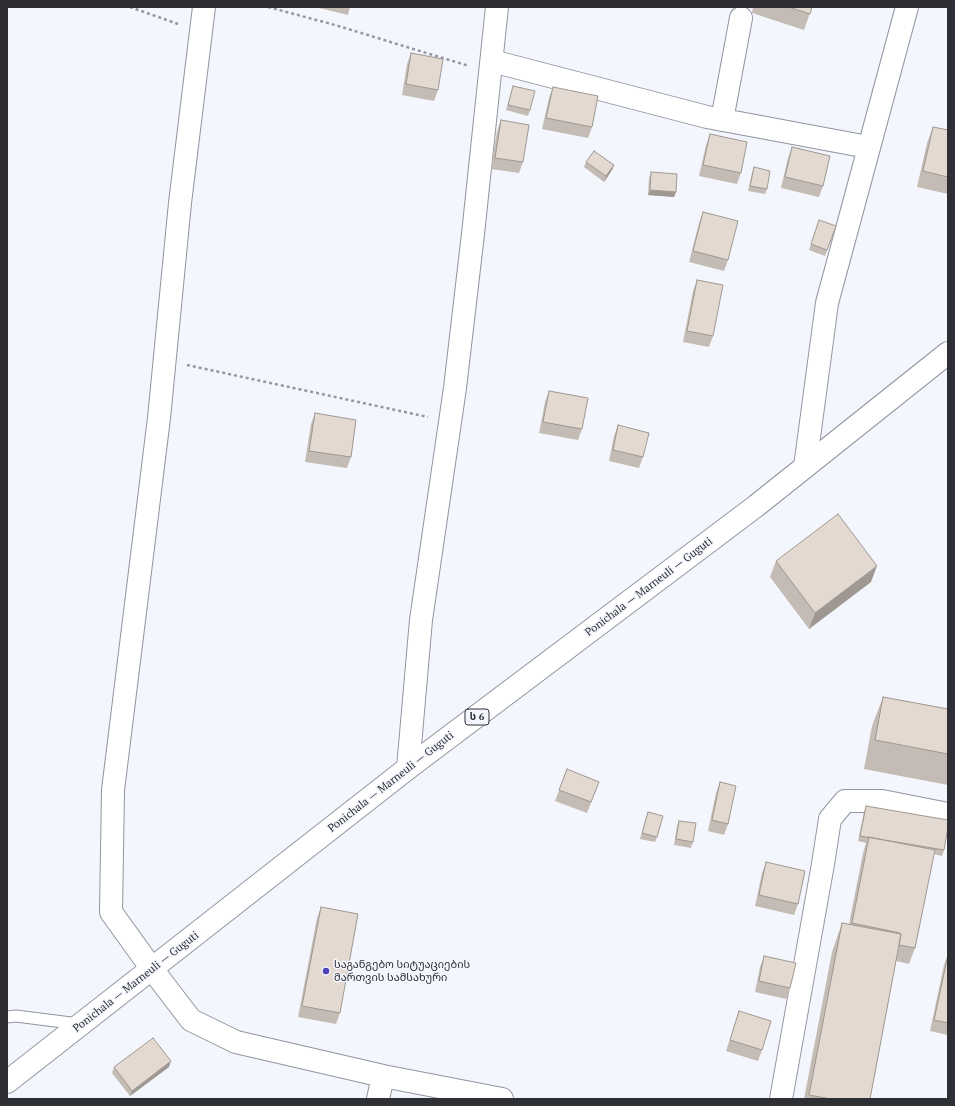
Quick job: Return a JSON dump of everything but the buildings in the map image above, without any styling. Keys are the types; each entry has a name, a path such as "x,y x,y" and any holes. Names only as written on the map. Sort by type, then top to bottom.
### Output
{"main road":[{"path":"204,7 180,203 159,418 113,798 111,912 191,1020 236,1042 383,1076 502,1099"},
{"path":"408,768 421,620 455,388 474,234 497,7"},
{"path":"805,467 827,303 907,7"},
{"path":"722,120 740,18"},
{"path":"491,66 707,117 868,148"},
{"name":"Ponichala — Marneuli — Guguti","path":"7,1082 82,1025 408,768 743,516 948,353"},
{"path":"781,1099 830,819 845,801 882,801 948,814"},
{"path":"378,1099 383,1076"}],"lane":[{"path":"7,1017 16,1016 82,1025"}],"path":[{"path":"130,7 201,32"},
{"path":"268,7 491,66"},
{"path":"164,360 450,422"}],"place":[{"name":"საგანგებო სიტუაციების მართვის სამსახური","path":"326,971"}]}
